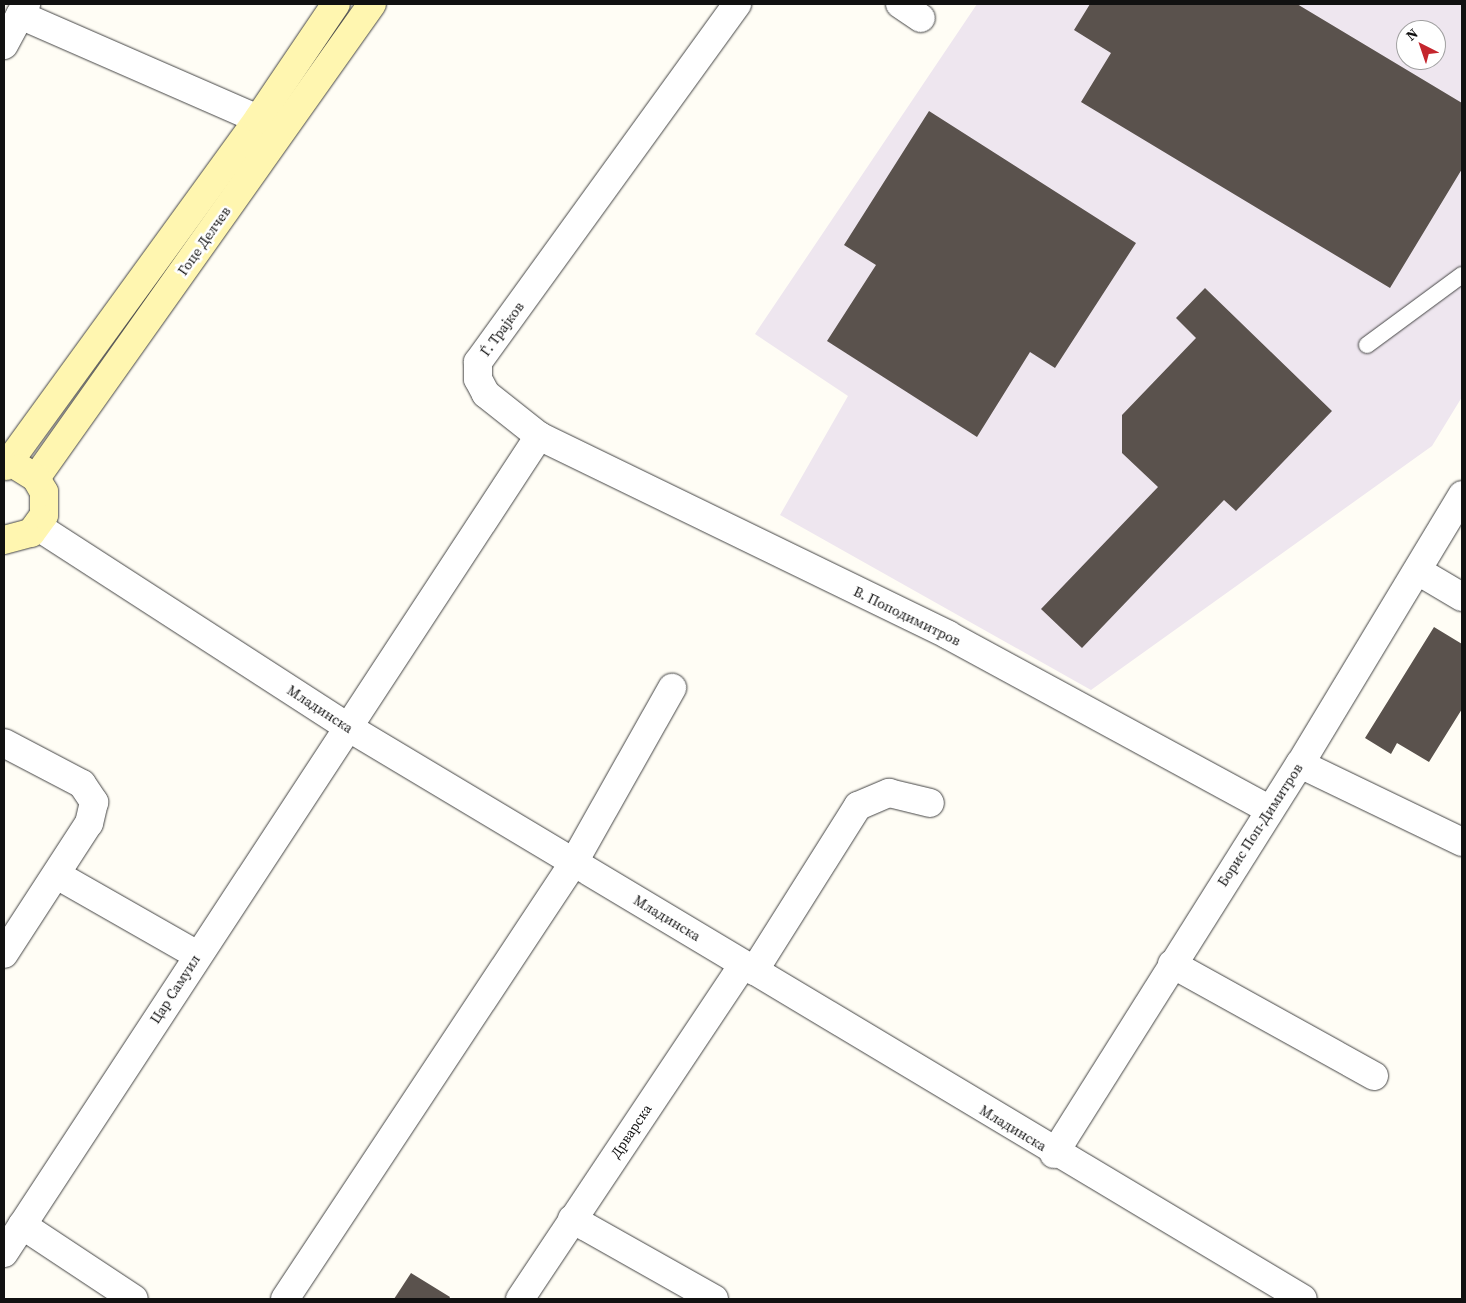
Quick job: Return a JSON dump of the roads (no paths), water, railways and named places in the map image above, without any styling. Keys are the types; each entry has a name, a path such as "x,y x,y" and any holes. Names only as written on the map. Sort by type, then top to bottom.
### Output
{"main road":[{"name":"Гоце Делчев","path":"5,466 258,119 336,4"},
{"name":"Гоце Делчев","path":"36,478 372,4"},
{"path":"4,540 24,537 37,526 45,501 36,478 20,468 5,466"}],"street":[{"name":"Ѓ. Трајков","path":"539,436 486,394 478,379 478,362 738,4"},
{"path":"4,46 23,10 258,119"},
{"path":"346,726 539,436"},
{"name":"В. Поподимитров","path":"539,436 948,635 1269,809"},
{"name":"Борис Поп-Димитров","path":"1054,1154 1269,809 1300,764 1418,571 1462,495"},
{"name":"Младинска","path":"37,526 346,726 574,862 1054,1154 1303,1299"},
{"path":"1418,571 1462,597"},
{"path":"285,1299 574,862 672,688"},
{"name":"Цар Самуил","path":"4,1253 346,726"},
{"path":"4,743 82,784 90,792 94,813 57,875 4,954"},
{"path":"1300,764 1462,842"},
{"name":"Дрварска","path":"520,1299 572,1219 749,968 858,806 888,793 930,803"},
{"path":"57,875 197,955"},
{"path":"1172,964 1374,1076"},
{"path":"572,1219 714,1299"},
{"path":"22,1226 134,1299"}],"lane":[{"path":"1367,345 1462,275"}]}
